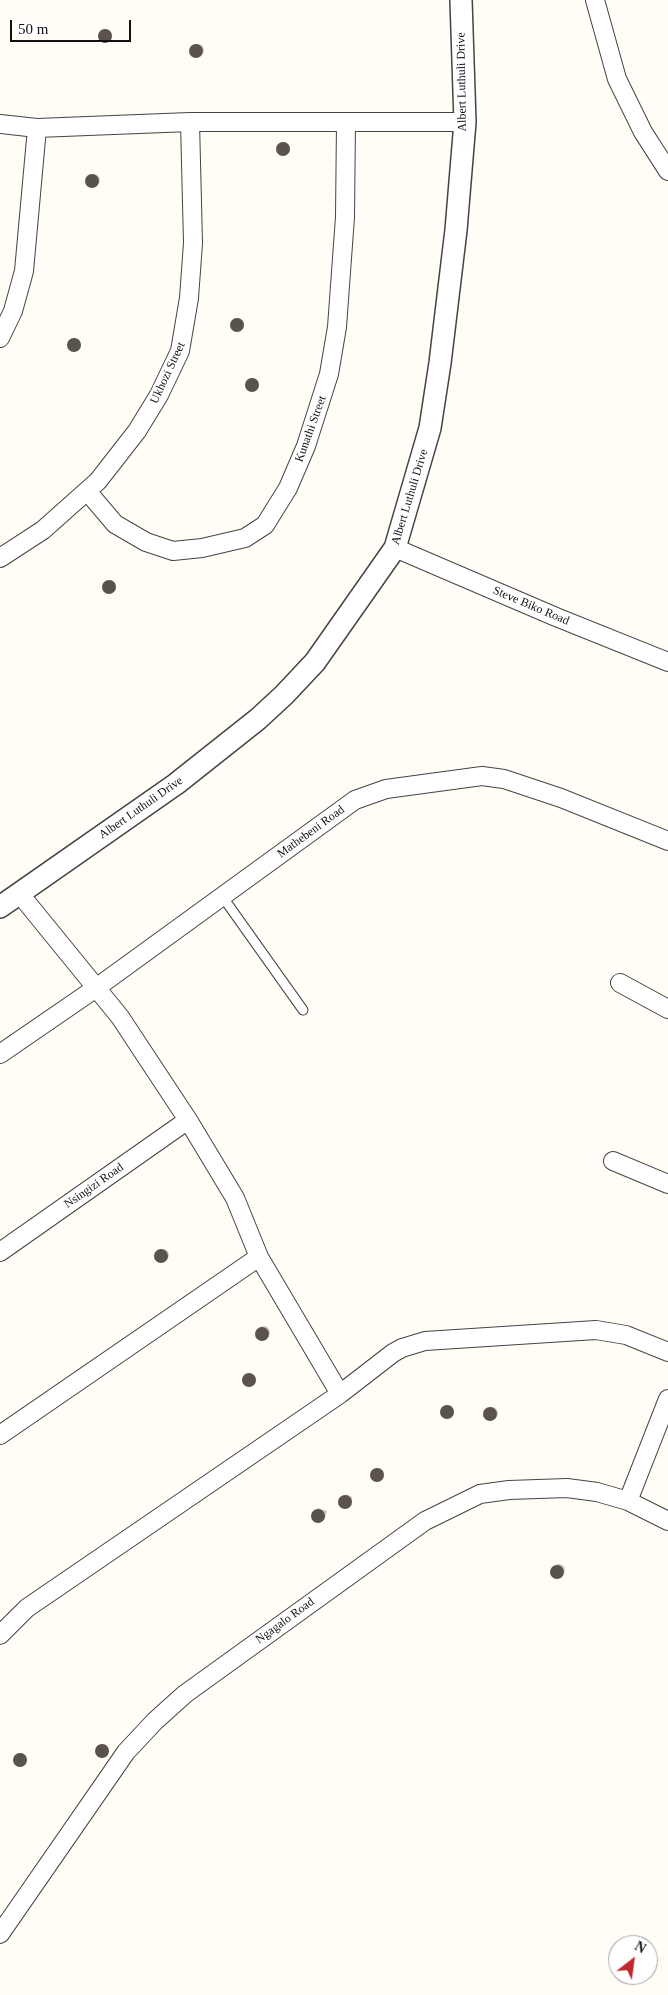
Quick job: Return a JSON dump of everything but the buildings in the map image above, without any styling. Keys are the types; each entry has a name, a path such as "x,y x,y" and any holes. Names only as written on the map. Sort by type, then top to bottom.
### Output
{"street":[{"name":"Albert Luthuli Drive","path":"0,908 176,784 258,719 315,662 395,548 430,428 456,230 465,122 460,0"},
{"path":"595,0 617,79 643,132 668,171"},
{"path":"0,124 37,128 190,122 465,122"},
{"name":"Ukhozi Street","path":"0,558 43,530 87,491 137,432 159,395 182,344 193,243 190,122"},
{"name":"Kunathi Street","path":"87,491 115,524 146,542 173,552 202,548 245,538 265,525 288,488 302,455 329,374 337,327 345,217 346,122"},
{"path":"0,338 13,311 24,271 37,128"},
{"name":"Steve Biko Road","path":"395,548 556,617 668,662"},
{"name":"Mathebeni Road","path":"0,1054 96,988 356,800 386,789 433,781 482,776 504,779 553,795 668,841"},
{"path":"19,893 120,1016 188,1120 235,1198 259,1257 340,1394"},
{"path":"620,983 668,1009"},
{"name":"Nsingizi Road","path":"0,1252 188,1120"},
{"path":"613,1161 668,1184"},
{"path":"0,1435 259,1257"},
{"path":"0,1635 27,1608 340,1394 392,1353 425,1341 608,1330 626,1335 668,1352"},
{"path":"628,1501 668,1399"},
{"name":"Ngagalo Road","path":"0,1934 126,1752 155,1721 185,1694 424,1521 470,1498 509,1490 567,1488 597,1492 628,1501 668,1521"}],"lane":[{"path":"222,896 303,1010"}]}
